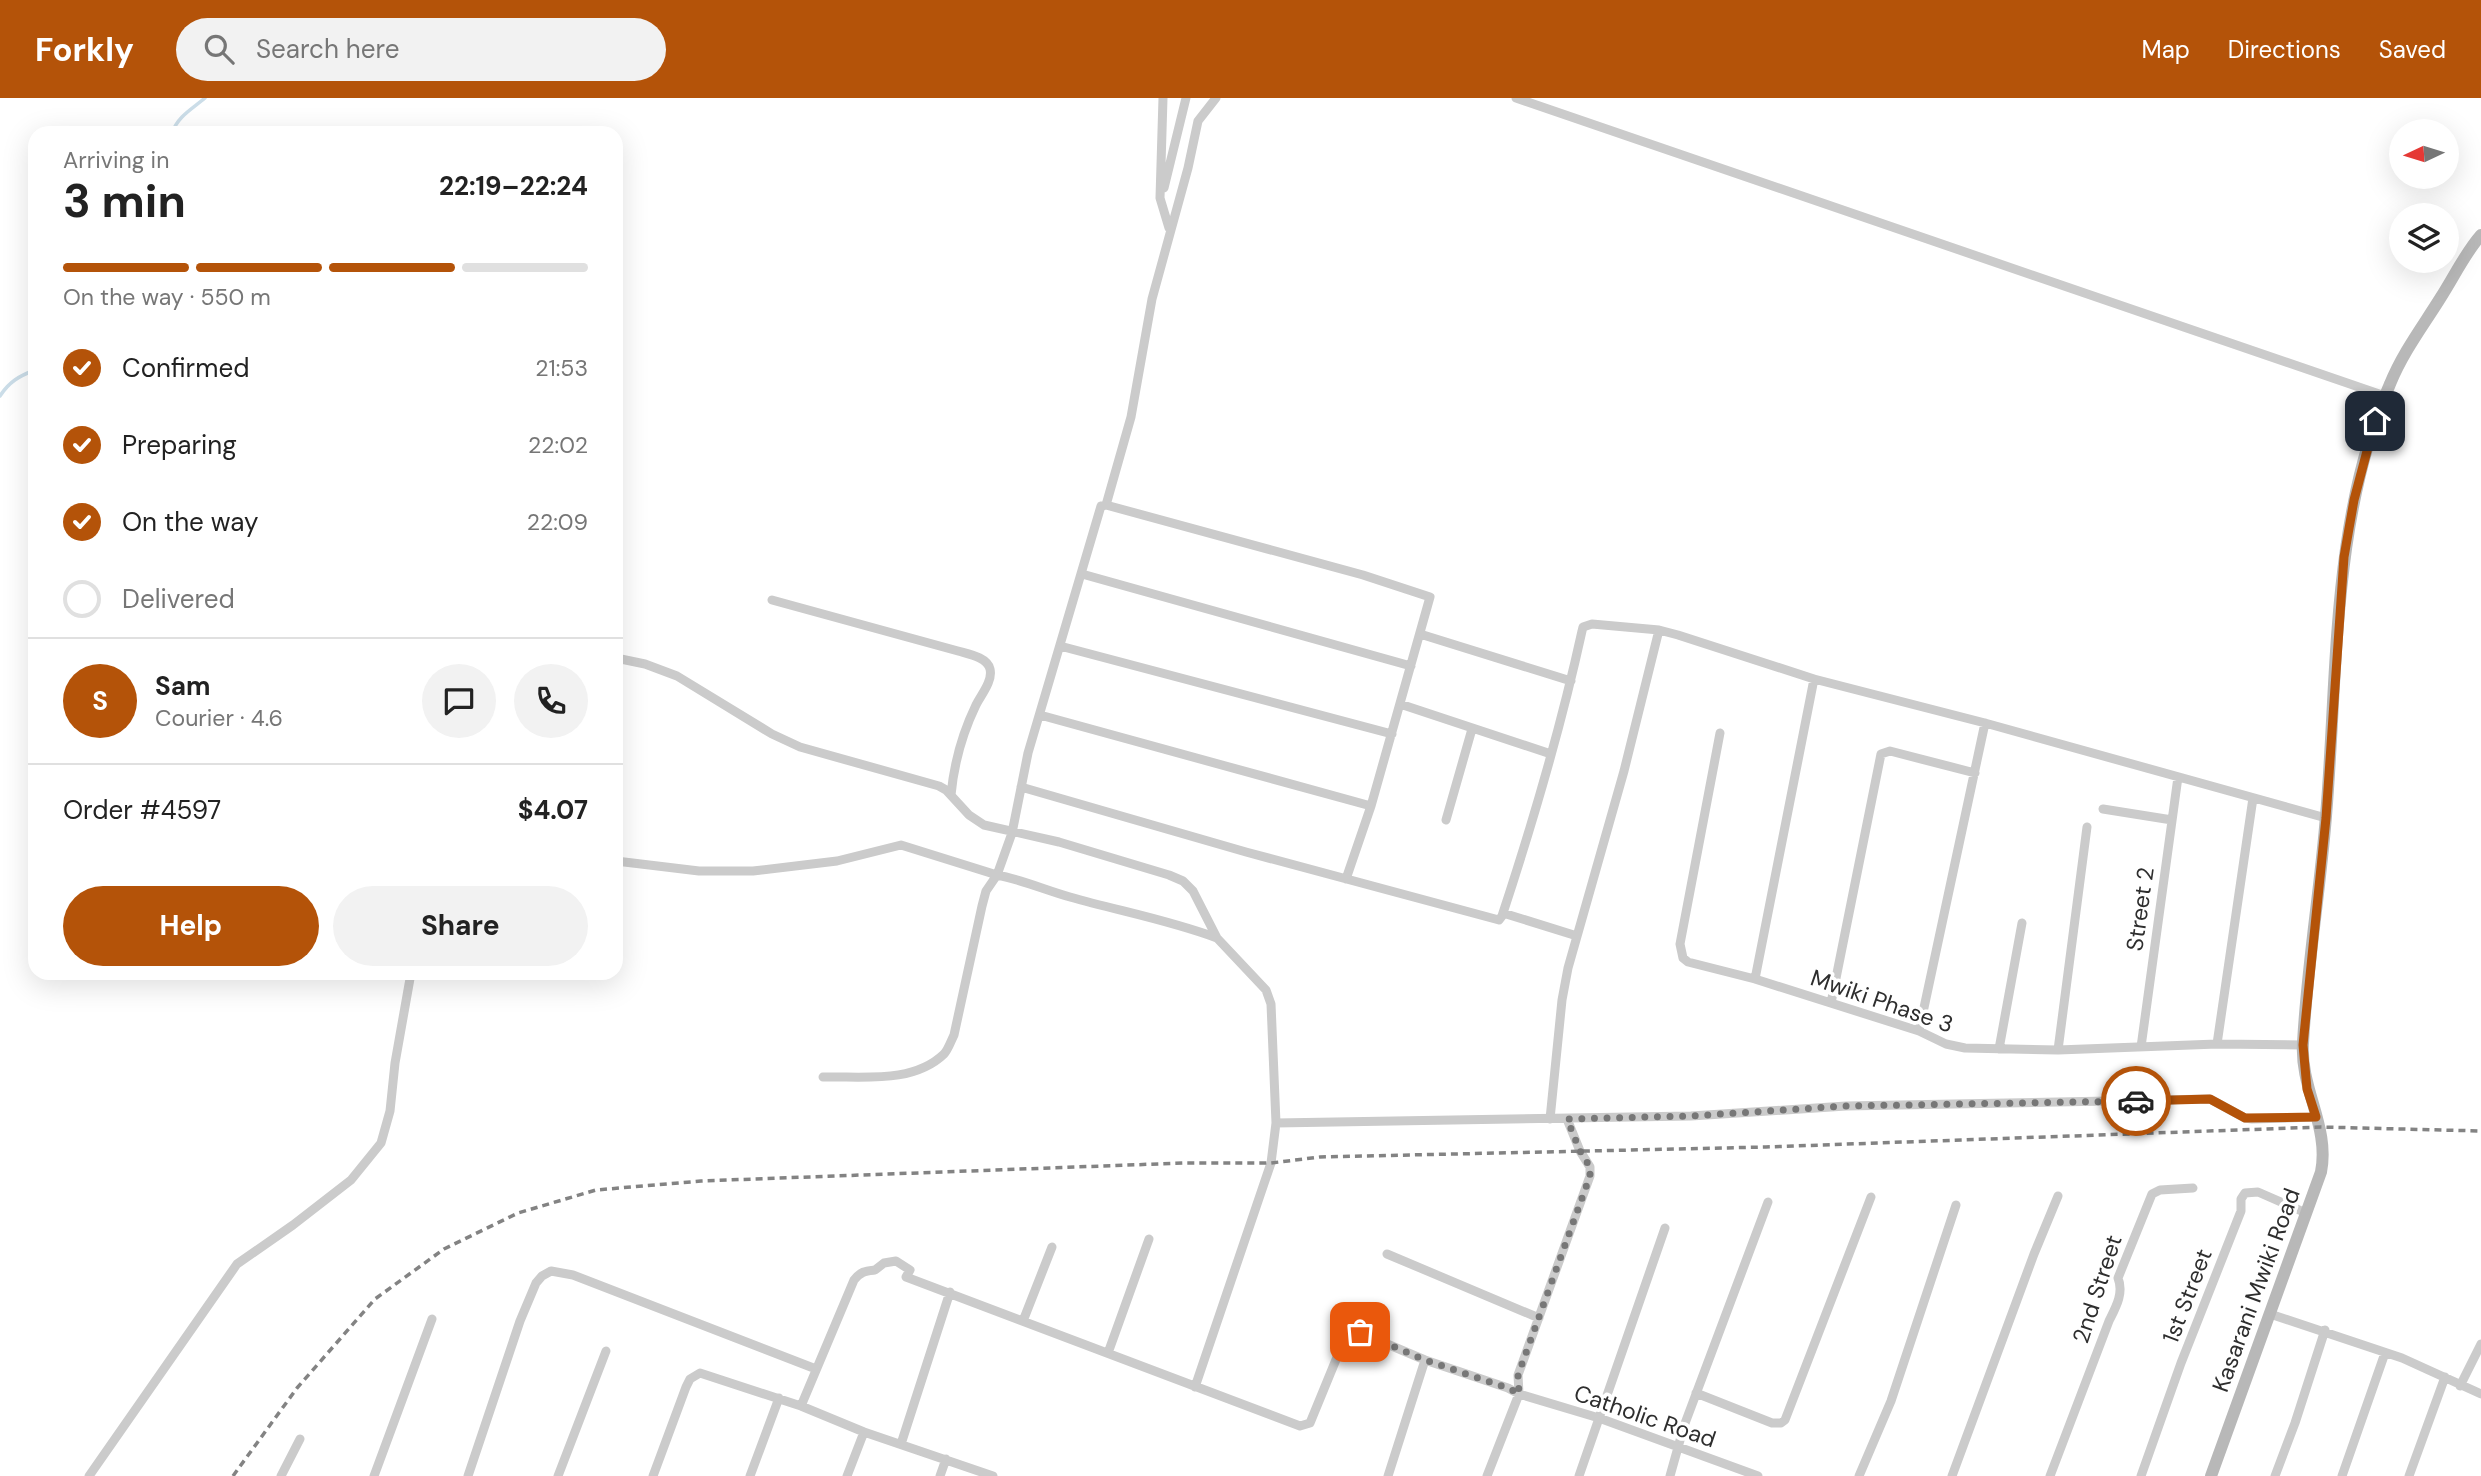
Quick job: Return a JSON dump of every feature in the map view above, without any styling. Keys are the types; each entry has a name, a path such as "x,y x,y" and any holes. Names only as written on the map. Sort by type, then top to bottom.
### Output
{"main road":[{"name":"Kasarani Mwiki Road","path":"2211,1476 2323,1160 2321,1128 2307,1089 2303,1045 2326,818 2344,557 2364,460 2385,396 2405,352 2479,234"}],"street":[{"path":"1163,98 1161,200 1169,230"},
{"path":"1161,200 1186,98"},
{"path":"823,1077 915,1072 945,1053 954,1035 986,891 997,875 1012,833 1040,715 1101,506 1105,505 1131,417 1152,299 1188,169 1198,121 1216,98"},
{"path":"1516,98 2385,396"},
{"path":"1105,505 1363,575 1429,596 1371,806 1346,879"},
{"path":"1082,574 1410,666"},
{"path":"772,600 958,651 982,659 988,664 991,672 964,734 954,767 951,795"},
{"path":"1021,787 1346,879 1496,920 1501,919 1530,833 1582,631 1587,624 1659,630 1714,645 1814,679 1986,723 2326,818"},
{"path":"1550,1119 1562,1000 1577,936 1628,758 1659,630"},
{"path":"1420,634 1571,681"},
{"path":"1060,646 1392,734"},
{"path":"623,659 677,676 772,734 800,747 939,786 969,815 984,825 1070,845 1182,881 1193,891 1217,938 1266,990 1271,1004 1276,1123 1271,1163 1195,1387 906,1277 910,1270 896,1261 859,1274 801,1406"},
{"path":"1755,979 1814,679"},
{"path":"1400,704 1551,754"},
{"path":"1040,715 1371,806"},
{"path":"1919,1031 1986,723"},
{"path":"1446,820 1472,729"},
{"name":"Mwiki Phase 3","path":"1720,733 1680,951 1688,962 1755,979 1919,1031 1946,1044 1965,1048 2058,1050 2217,1044 2303,1045"},
{"path":"1831,1003 1881,754 1890,751 1975,773"},
{"name":"Street 2","path":"2141,1047 2178,777"},
{"path":"2217,1044 2253,798"},
{"path":"2103,809 2172,820"},
{"path":"2058,1050 2087,827"},
{"path":"623,861 699,871 753,871 837,861 901,845 1066,896 1217,938"},
{"path":"1503,914 1577,936"},
{"path":"1999,1049 2022,923"},
{"path":"89,1476 237,1264 351,1180 381,1143 390,1111 395,1063 410,980"},
{"path":"1276,1123 1691,1116 1846,1106 2210,1099 2245,1118 2316,1117"},
{"path":"1487,1476 1519,1394 1518,1375 1590,1176 1590,1167 1580,1151 1567,1119"},
{"name":"2nd Street","path":"2050,1476 2118,1302 2121,1286 2118,1278 2152,1194 2160,1190 2193,1188"},
{"name":"1st Street","path":"2141,1476 2181,1363 2241,1211 2241,1199 2245,1193 2258,1192 2306,1213"},
{"path":"1952,1476 2058,1196"},
{"path":"1696,1393 1772,1423 1785,1420 1871,1197"},
{"path":"1670,1476 1696,1393 1769,1202"},
{"path":"1859,1476 1891,1401 1956,1205"},
{"path":"1579,1476 1665,1228"},
{"path":"1108,1353 1149,1239"},
{"path":"1023,1321 1052,1247"},
{"path":"1387,1254 1539,1318"},
{"path":"468,1476 520,1321 536,1283 551,1271 573,1275 816,1369"},
{"path":"901,1444 950,1292"},
{"path":"2270,1314 2325,1330 2415,1363 2481,1394"},
{"path":"374,1476 432,1319"},
{"name":"Catholic Road","path":"1195,1387 1306,1426 1310,1423 1342,1345 1354,1329 1425,1360 1519,1394 1599,1418 1758,1476"},
{"path":"2274,1476 2295,1423 2325,1330"},
{"path":"2460,1386 2481,1344"},
{"path":"558,1476 606,1350"},
{"path":"2342,1476 2385,1353"},
{"path":"1388,1476 1425,1360"},
{"path":"653,1476 686,1387 695,1376 707,1374 993,1476"},
{"path":"2409,1476 2445,1377"},
{"path":"750,1476 779,1398"},
{"path":"847,1476 864,1432"},
{"path":"281,1476 300,1439"},
{"path":"940,1476 946,1459"}],"waterway":[{"path":"176,126 182,117 205,98"},
{"path":"0,396 15,380 28,373"}],"railway":[{"path":"233,1476 297,1388 375,1299 444,1249 518,1213 596,1190 701,1181 1183,1163 1271,1163 1320,1157 1766,1147 2321,1127 2481,1131"}],"way so far":[{"path":"1360,1332 1425,1360 1519,1394 1518,1375 1590,1176 1590,1167 1580,1151 1567,1119 1691,1116 1846,1106 2136,1101"}],"route":[{"path":"2136,1101 2210,1099 2245,1118 2316,1117 2307,1089 2303,1045 2326,818 2344,557 2354,500 2375,421"}]}
